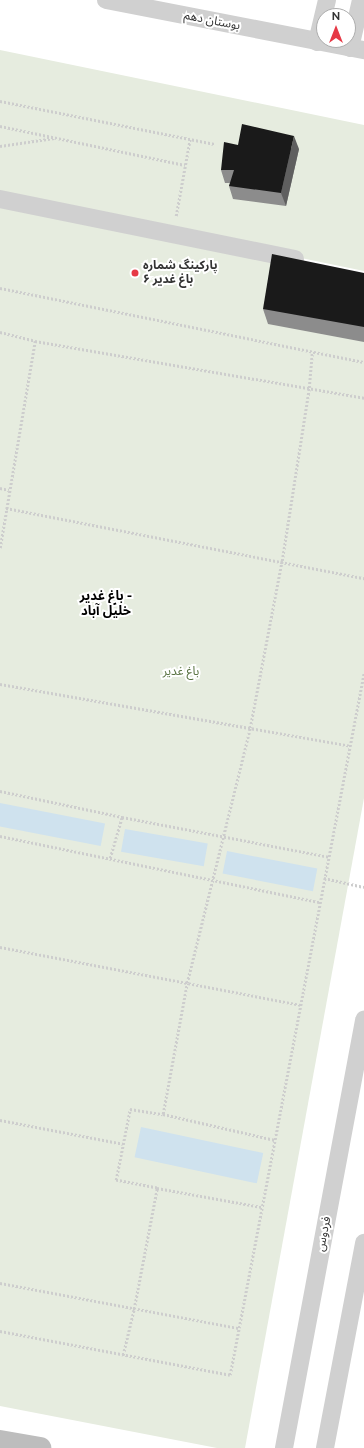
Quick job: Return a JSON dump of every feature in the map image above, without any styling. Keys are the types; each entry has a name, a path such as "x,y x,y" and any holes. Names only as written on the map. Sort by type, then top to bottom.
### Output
{"main road":[{"path":"0,1440 40,1448"}],"street":[{"name":"بوستان دهم","path":"106,0 316,42"},
{"path":"357,49 361,0"},
{"path":"0,199 310,263"},
{"name":"فردوس","path":"284,1448 357,1100 364,1019"},
{"path":"325,1448 364,1243"}],"path":[{"path":"0,101 215,144"},
{"path":"0,126 185,165"},
{"path":"0,146 56,138"},
{"path":"172,234 190,139"},
{"path":"0,288 364,362"},
{"path":"0,332 35,341 364,398"},
{"path":"0,548 35,341"},
{"path":"163,1114 187,983 250,728 282,561 309,388 312,352"},
{"path":"0,488 9,490"},
{"path":"6,508 364,578"},
{"path":"0,1331 230,1375 319,902 364,673"},
{"path":"0,684 350,746"},
{"path":"0,791 122,817 329,857"},
{"path":"110,858 122,817"},
{"path":"0,836 319,902"},
{"path":"324,878 364,886"},
{"path":"0,947 300,1005"},
{"path":"262,1207 116,1180 130,1109 163,1114 275,1140"},
{"path":"0,1120 123,1144"},
{"path":"123,1355 134,1309 157,1188"},
{"path":"0,1283 239,1328"}],"green space":[{"path":"0,50 364,125 364,271 0,196"},
{"name":"باغ غدیر","path":"0,199 364,274 364,798 245,1448 217,1448 0,1406"}],"water":[{"path":"0,803 105,823 101,846 0,826"},
{"path":"125,829 208,844 204,866 121,852"},
{"path":"227,851 317,869 313,891 223,874"},
{"path":"141,1127 263,1153 257,1183 135,1157"}],"building":[{"path":"242,124 294,136 281,193 229,186 234,170 221,170 224,142 238,145"},
{"path":"272,254 364,273 364,327 263,309"}],"place":[{"name":"پارکینگ شماره ۶ باغ غدیر","path":"135,273"}],"district":[{"name":"باغ غدیر - خلیل آباد","path":"106,604"}]}
